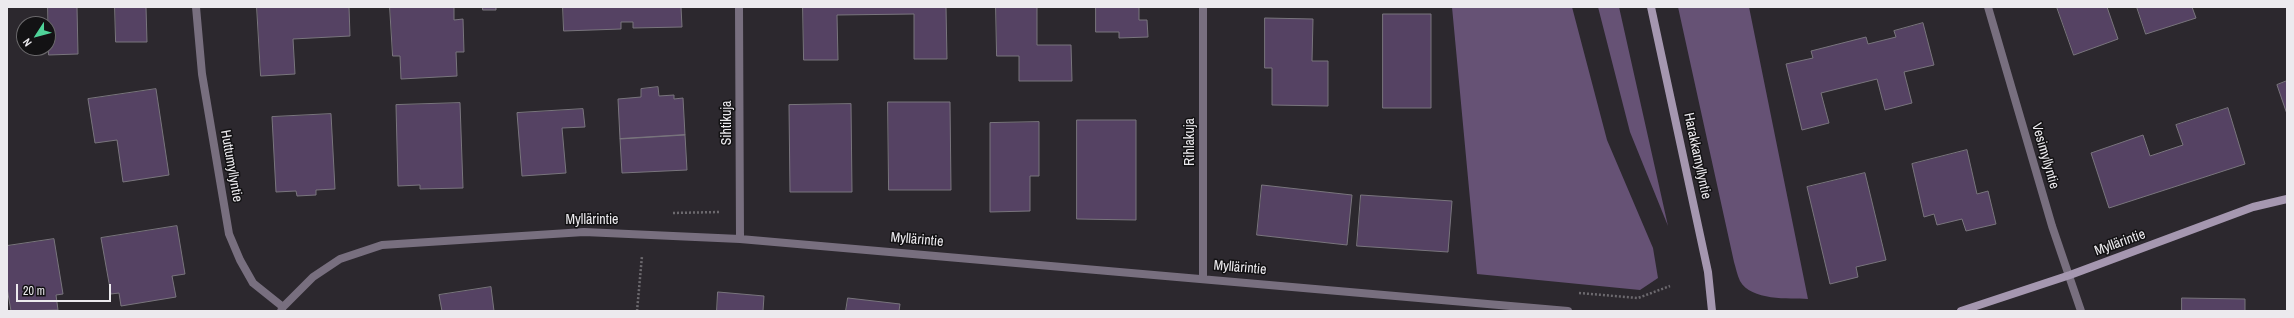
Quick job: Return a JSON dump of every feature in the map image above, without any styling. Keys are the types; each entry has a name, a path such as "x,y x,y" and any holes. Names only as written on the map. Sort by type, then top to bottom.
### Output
{"street":[{"name":"Huttumyllyntie","path":"196,7 202,74 229,234 240,260 253,283 282,309"},
{"name":"Sihtikuja","path":"739,7 740,239"},
{"name":"Rihlakuja","path":"1202,278 1203,7"},
{"name":"Harakkamyllyntie","path":"1652,7 1708,272 1712,311"},
{"name":"Vesimyllyntie","path":"1988,7 2052,226 2070,275 2081,311"},
{"name":"Myllärintie","path":"1962,311 2070,275 2253,207 2287,199"},
{"name":"Myllärintie","path":"282,309 313,277 340,259 382,244 584,232 644,233 740,239 1568,311"}],"path":[{"path":"637,311 644,233"}],"shaded area":[{"path":"1452,7 1572,7 1607,140 1653,248 1658,278 1640,290 1477,274"},
{"path":"1598,7 1619,7 1668,226 1630,132"},
{"path":"1678,7 1749,7 1808,299 1781,298 1761,295 1745,287 1739,279"}],"building":[{"path":"48,7 77,7 78,54 56,55 56,16 48,16"},
{"path":"115,7 146,7 147,42 116,42"},
{"path":"257,7 349,7 350,36 293,39 295,74 261,76"},
{"path":"390,7 454,7 454,20 463,19 464,52 456,52 457,76 401,79 400,56 393,56"},
{"path":"483,7 496,7 496,10 483,10"},
{"path":"563,7 681,7 682,27 633,28 633,22 621,22 621,29 564,31"},
{"path":"803,7 946,7 947,59 914,59 914,14 837,15 838,60 804,60"},
{"path":"996,7 1037,7 1037,45 1071,45 1072,81 1019,81 1019,56 997,56"},
{"path":"1096,7 1139,7 1139,20 1147,20 1148,37 1119,38 1119,32 1096,32"},
{"path":"2057,7 2107,7 2118,39 2074,55"},
{"path":"2137,7 2192,7 2196,18 2146,34"},
{"path":"1383,14 1431,14 1431,108 1383,108"},
{"path":"1265,18 1313,19 1312,61 1328,61 1328,106 1272,105 1272,68 1265,68"},
{"path":"1923,23 1934,65 1904,72 1912,103 1885,110 1877,79 1821,93 1829,123 1802,130 1786,64 1813,58 1811,51 1866,37 1868,44 1896,37 1894,31"},
{"path":"2287,81 2287,114 2277,85"},
{"path":"658,87 659,96 674,95 674,99 683,98 685,135 620,139 618,99 641,97 641,89"},
{"path":"156,89 169,175 123,182 117,140 95,143 88,99"},
{"path":"888,102 950,102 951,190 889,190"},
{"path":"460,103 463,188 420,189 420,185 398,186 396,105"},
{"path":"851,104 852,192 790,192 789,105"},
{"path":"2228,108 2245,164 2109,208 2091,153 2143,135 2150,156 2183,145 2176,125"},
{"path":"583,109 585,127 562,128 566,173 522,176 517,113"},
{"path":"331,114 335,189 316,190 316,195 297,196 296,191 276,192 272,117"},
{"path":"1077,120 1136,120 1136,220 1077,219"},
{"path":"1039,122 1039,176 1030,176 1030,211 990,212 990,123"},
{"path":"685,135 687,170 622,173 620,139"},
{"path":"1967,150 1977,194 1988,191 1996,224 1966,231 1962,219 1937,225 1934,214 1924,217 1912,164"},
{"path":"1865,173 1886,260 1856,267 1858,277 1830,284 1807,187"},
{"path":"1262,185 1352,195 1347,245 1257,235"},
{"path":"1361,195 1452,201 1448,252 1357,246"},
{"path":"177,226 185,274 172,276 176,297 121,306 119,293 111,294 101,238"},
{"path":"54,239 63,294 56,295 58,310 11,311 7,288 7,246"},
{"path":"491,287 494,311 442,311 439,295"},
{"path":"718,292 764,296 763,311 717,311"},
{"path":"848,298 900,304 899,311 846,311"},
{"path":"2182,298 2245,299 2245,311 2182,311"}]}
